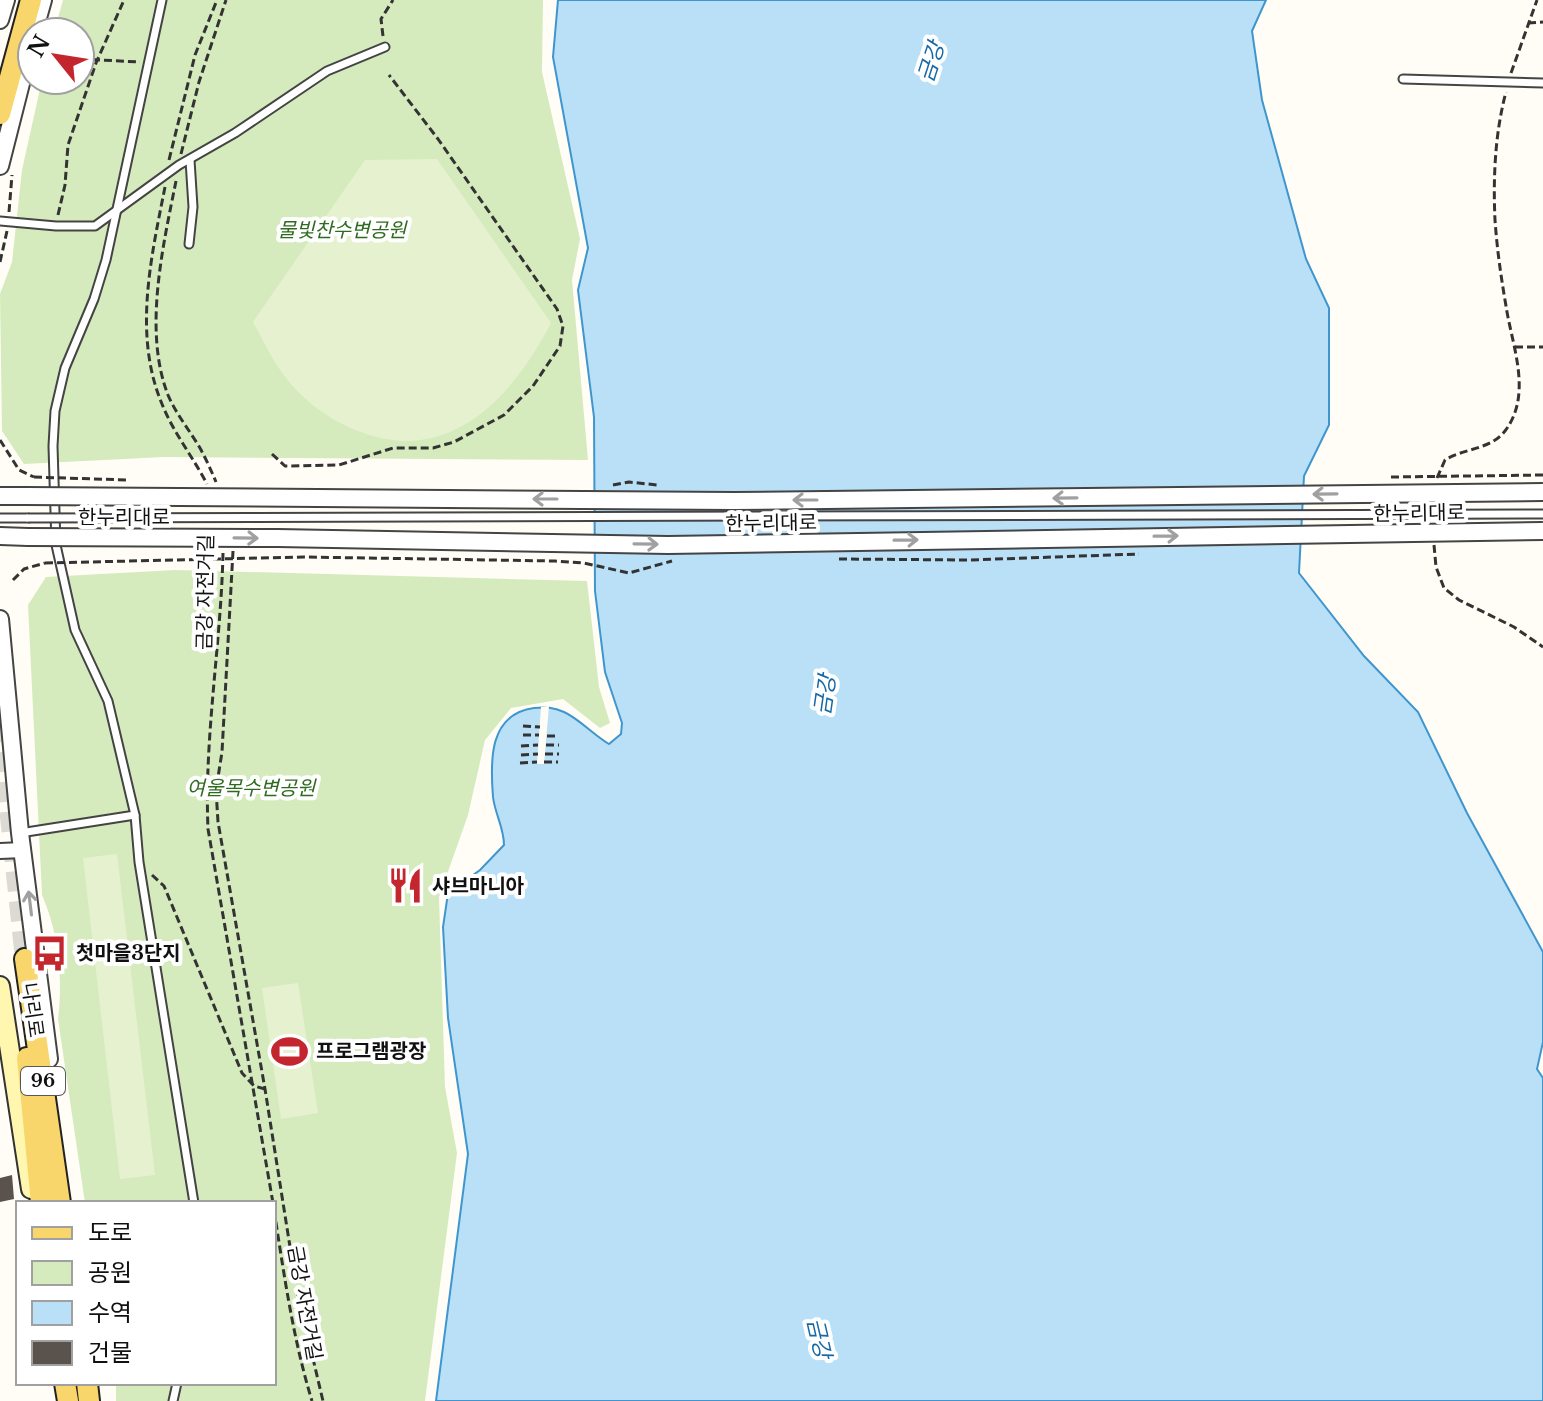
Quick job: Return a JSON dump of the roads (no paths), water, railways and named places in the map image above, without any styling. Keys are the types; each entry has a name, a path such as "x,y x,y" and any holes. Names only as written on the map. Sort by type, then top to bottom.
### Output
{"main road":[{"path":"0,77 22,0"},
{"path":"0,114 31,0"},
{"name":"나리로","path":"41,1201 21,959 60,1201"},
{"path":"0,986 33,1201"}],"street":[{"path":"0,20 6,0"},
{"path":"0,166 18,96"},
{"name":"한누리대로","path":"0,496 749,501 1543,492"},
{"name":"한누리대로","path":"0,536 668,545 1543,531"},
{"path":"0,621 21,841 67,1201"},
{"path":"0,851 21,841"}],"lane":[{"path":"162,0 117,211 94,299 65,368 55,411 53,446 56,545 75,630 108,701 135,815 139,862 194,1201"},
{"path":"0,221 95,226 179,165 327,71 385,47"},
{"path":"1403,79 1543,83"},
{"path":"189,244 193,207 190,160"},
{"path":"0,518 1543,514"},
{"path":"21,841 135,815"}],"water":[{"name":"금강","path":"558,0 1266,0 1252,31 1262,100 1306,259 1329,308 1329,425 1304,476 1299,573 1364,656 1418,712 1467,813 1543,952 1543,1042 1537,1069 1543,1078 1543,1401 436,1401 468,1154 448,1018 443,927 448,893 480,870 504,845 493,797 492,768 496,741 508,719 534,708 556,709 575,718 609,744 621,734 622,723 605,672 595,591 594,417 578,290 588,248 553,57"}],"tunnel":[{"path":"0,722 25,959"}],"place":[{"name":"샤브마니아","path":"406,886"},
{"name":"첫마을3단지","path":"50,953"},
{"name":"프로그램광장","path":"290,1051"}],"park label":[{"name":"물빛찬수변공원","path":"342,230"},
{"name":"여울목수변공원","path":"251,788"}]}
